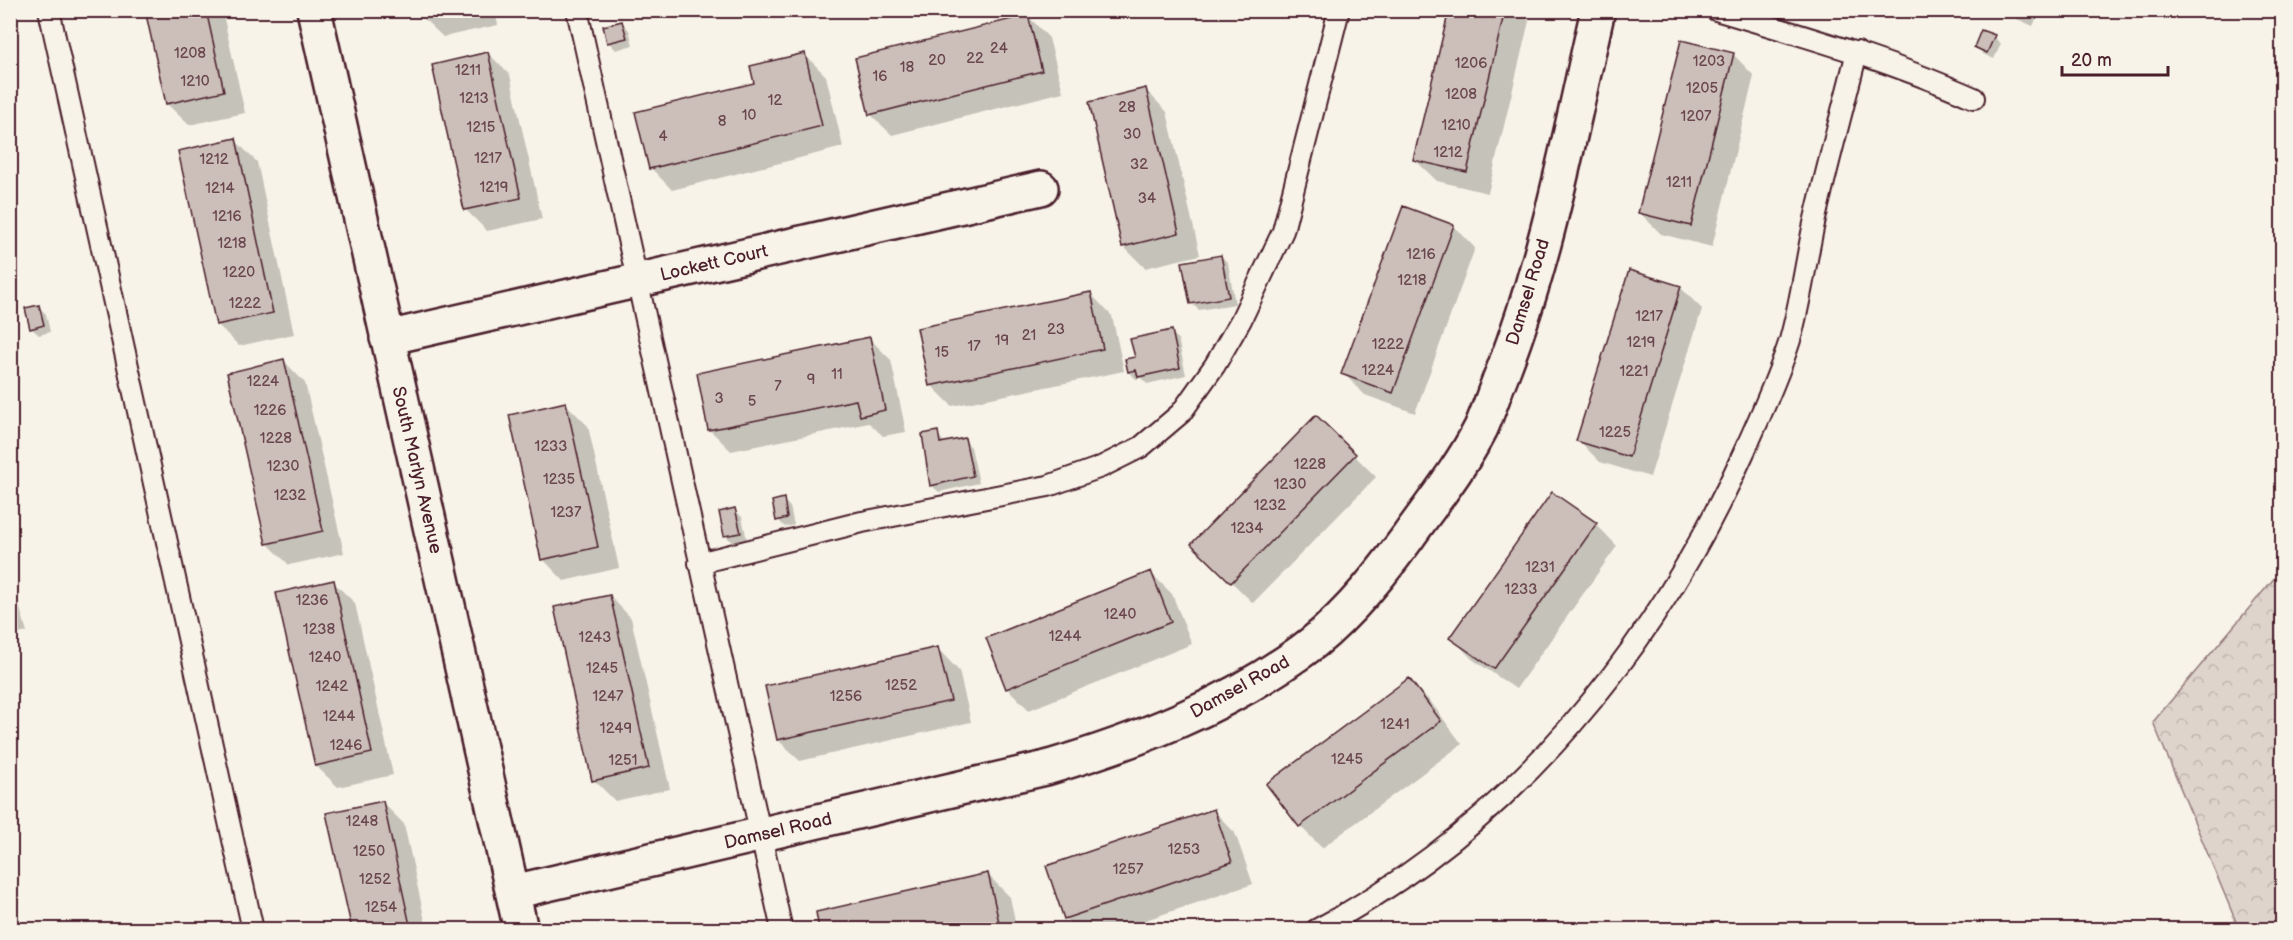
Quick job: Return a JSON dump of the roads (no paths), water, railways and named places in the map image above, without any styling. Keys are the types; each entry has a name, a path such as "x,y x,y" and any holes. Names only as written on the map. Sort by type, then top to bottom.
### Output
{"street":[{"name":"South Marlyn Avenue","path":"314,10 522,930"},
{"name":"Damsel Road","path":"513,892 1046,768 1112,748 1171,725 1250,685 1304,650 1348,610 1399,549 1452,476 1481,428 1535,281 1598,10"},
{"name":"Lockett Court","path":"387,338 1041,188"}],"lane":[{"path":"49,10 253,930"},
{"path":"577,10 635,281 782,930"},
{"path":"699,563 862,522 1048,486 1101,467 1141,447 1181,413 1215,365 1241,320 1282,231 1339,10"},
{"path":"1716,10 1857,52 1974,98"},
{"path":"1316,930 1347,913 1440,851 1498,803 1551,750 1610,678 1694,553 1750,440 1790,340 1815,220 1857,52"}]}
